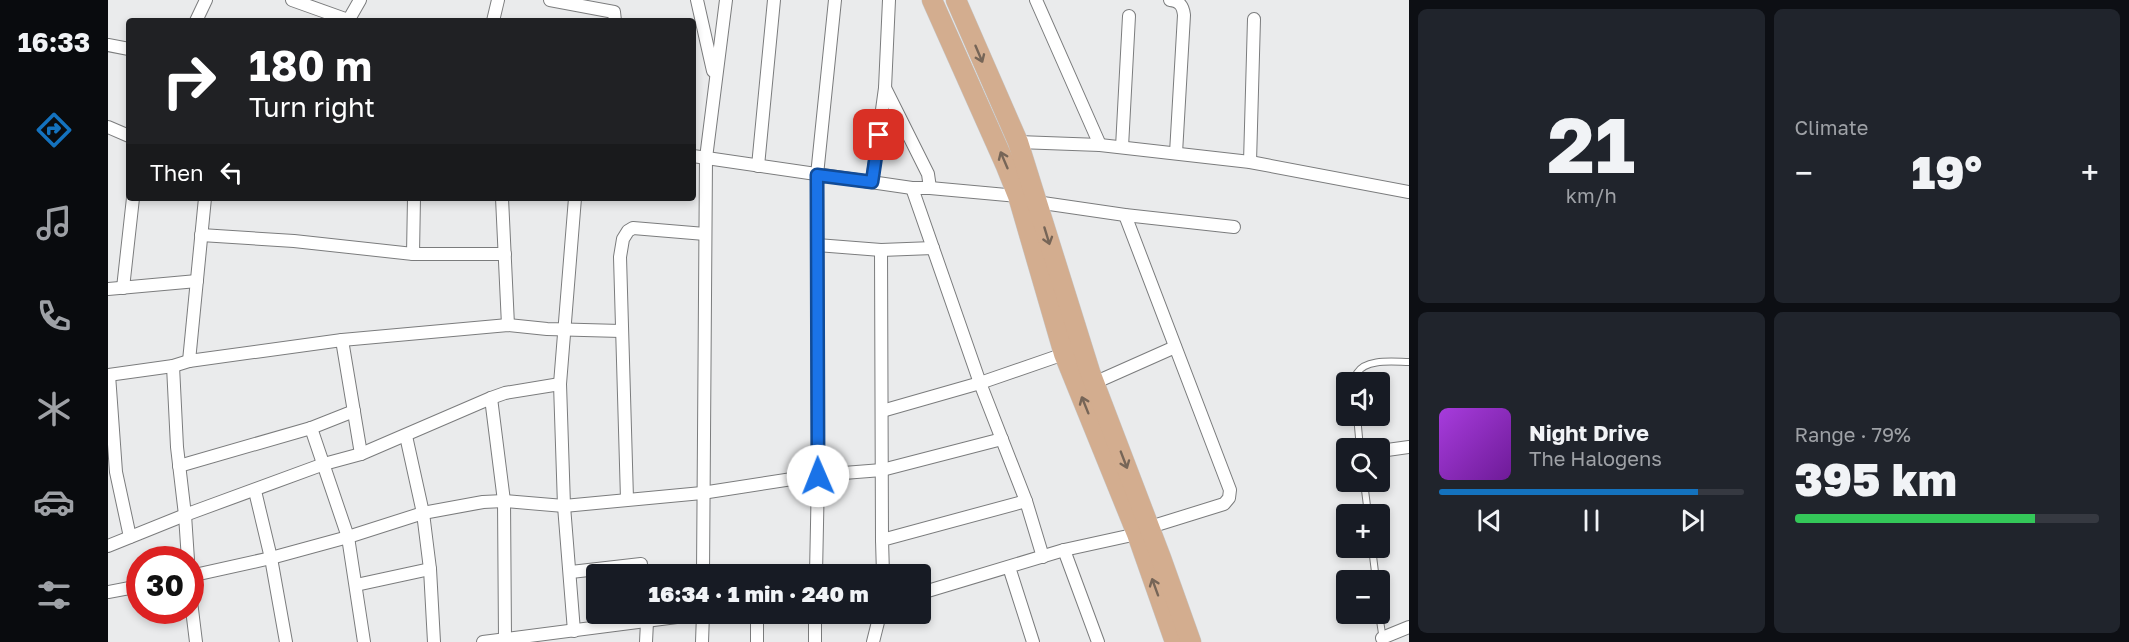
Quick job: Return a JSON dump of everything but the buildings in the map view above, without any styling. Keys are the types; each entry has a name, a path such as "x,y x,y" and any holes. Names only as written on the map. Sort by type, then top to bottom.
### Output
{"main road":[{"path":"932,0 1006,166 1027,199 1094,383 1143,531 1175,642"},
{"path":"958,0 1018,142 1027,199 1064,354 1191,642"}],"street":[{"path":"197,18 206,0"},
{"path":"292,0 342,18"},
{"path":"349,18 360,0"},
{"path":"494,18 498,0"},
{"path":"550,0 614,11"},
{"path":"697,0 715,81"},
{"path":"703,564 705,234 699,157 715,81 726,0"},
{"path":"758,166 774,0"},
{"path":"816,564 817,175 835,0"},
{"path":"872,182 885,88 889,0"},
{"path":"1036,0 1100,145"},
{"path":"1170,0 1179,3 1184,15 1176,153"},
{"path":"1122,147 1129,16"},
{"path":"1250,162 1254,19"},
{"path":"108,45 126,48"},
{"path":"885,88 928,174 930,188"},
{"path":"108,128 126,135"},
{"path":"1018,142 1100,145 1250,162 1409,192"},
{"path":"699,157 912,188 1027,199 1125,215 1234,227"},
{"path":"912,188 980,382 1026,501 1043,557"},
{"path":"123,288 133,201"},
{"path":"189,361 206,201"},
{"path":"413,254 414,201"},
{"path":"502,201 508,325"},
{"path":"574,631 564,506 560,384 575,201"},
{"path":"931,590 1065,550 1143,531 1224,504 1229,498 1230,490 1125,215"},
{"path":"627,499 621,331 620,257 623,239 628,231 640,227 705,234"},
{"path":"201,235 294,241 413,254 505,254"},
{"path":"817,245 881,250 933,248"},
{"path":"881,250 883,564"},
{"path":"108,289 197,281"},
{"path":"130,537 116,472 109,375 173,366 189,361 342,340 508,325 547,329 621,331"},
{"path":"342,340 362,454"},
{"path":"1094,383 1175,347"},
{"path":"882,411 1064,354"},
{"path":"173,366 179,466 187,546"},
{"path":"108,546 185,515 324,465 362,454 491,398 505,393 560,384"},
{"path":"491,398 504,501 505,638"},
{"path":"179,466 311,428 354,411"},
{"path":"311,428 348,537 364,642"},
{"path":"406,436 423,513 430,570 434,642"},
{"path":"204,573 348,537 423,513 483,502 504,501 564,506 702,493 818,476 882,470 1002,439"},
{"path":"1390,450 1409,447"},
{"path":"255,491 271,558 286,642"},
{"path":"882,540 1026,501"},
{"path":"1065,550 1098,642"},
{"path":"1009,567 1034,642"},
{"path":"356,585 430,570"},
{"path":"571,572 586,570"},
{"path":"108,592 126,589"},
{"path":"194,624 196,642"},
{"path":"483,642 631,624"},
{"path":"646,642 647,624"},
{"path":"702,624 702,642"},
{"path":"757,624 757,642"},
{"path":"815,624 815,642"},
{"path":"873,642 878,624"},
{"path":"1383,640 1409,627"}],"lane":[{"path":"1358,372 1365,366 1379,363 1409,362"},
{"path":"1381,624 1383,640"}],"route":[{"path":"818,476 817,175 872,182 879,135"}]}
